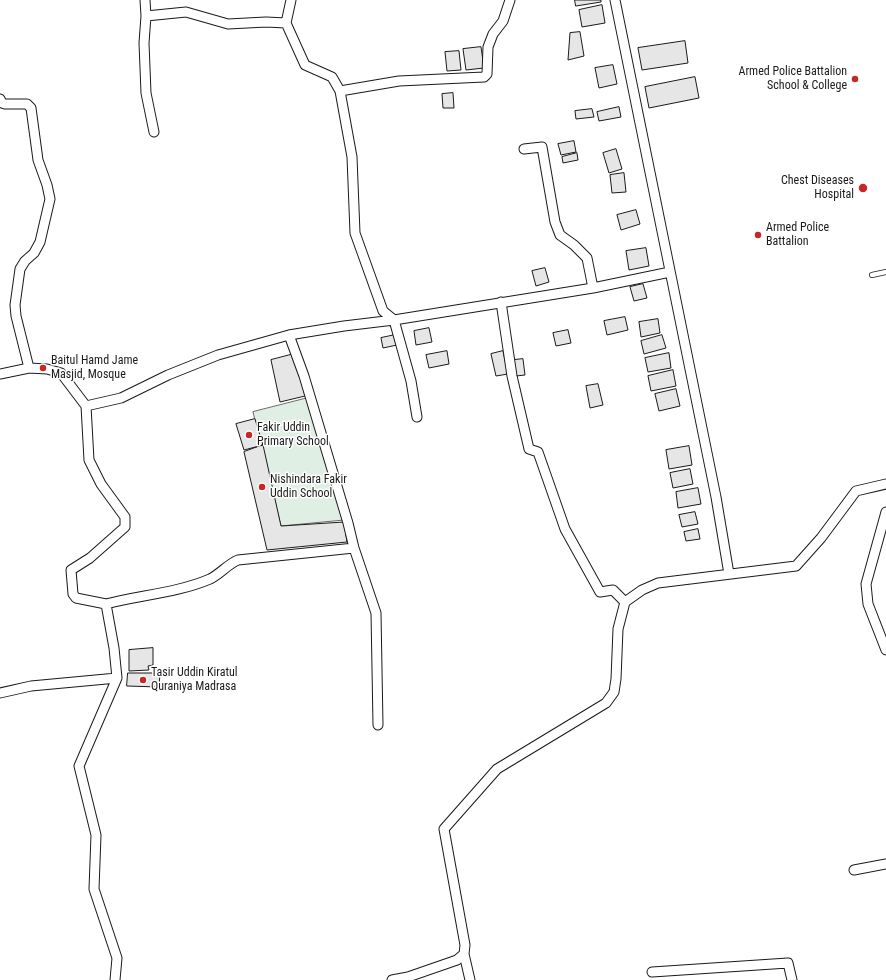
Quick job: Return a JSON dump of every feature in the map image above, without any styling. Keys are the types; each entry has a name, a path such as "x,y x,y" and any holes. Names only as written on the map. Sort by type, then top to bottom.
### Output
{"street":[{"path":"145,0 146,16 144,43 146,93 154,132"},
{"path":"291,0 286,23 305,65 332,77 340,91 352,158 355,233 384,311 394,320 411,381 417,417"},
{"path":"340,91 399,80 484,77 487,74 488,47 493,34 503,21 510,0"},
{"path":"614,0 716,497 729,574"},
{"path":"146,16 186,12 228,24 266,22 286,23"},
{"path":"0,99 2,103 5,104 27,104 31,108 38,160 47,185 50,199 40,242 34,253 25,261 20,269 15,305 16,316 29,368"},
{"path":"524,149 542,147 555,222 560,235 574,244 586,258 593,288"},
{"path":"86,406 121,398 168,375 218,355 289,335 394,320 593,288 670,272"},
{"path":"501,302 512,376 529,449 538,452 565,529 600,592 613,590 624,602"},
{"path":"289,335 304,376 348,523 354,548 376,613 378,725"},
{"path":"0,374 29,368 47,369 61,372 86,406 89,460 101,484 124,517 125,527 90,558 71,570 73,594 76,598 106,604 165,593 212,578 230,564 238,560 354,548"},
{"path":"470,980 464,954 465,944 444,829 497,770 606,703 614,692 618,629 624,602 642,590 658,583 677,582 796,566 820,538 856,491 886,484"},
{"path":"886,512 866,584 868,604 886,650"},
{"path":"106,604 114,648 117,678 79,766 96,835 94,889 117,958 115,980"},
{"path":"0,693 31,686 117,678"},
{"path":"854,870 886,864"},
{"path":"392,980 408,977 457,960 464,954"},
{"path":"652,972 788,963 792,980"}],"lane":[{"path":"872,275 886,272"}],"green space":[{"path":"308,398 344,520 281,526 253,412"}],"building":[{"path":"575,0 601,0 601,2 576,6"},
{"path":"602,5 605,23 582,27 579,10"},
{"path":"580,32 584,56 568,60 570,33"},
{"path":"685,41 688,63 642,70 638,48"},
{"path":"481,47 484,68 466,70 463,49"},
{"path":"459,51 461,70 447,71 445,52"},
{"path":"613,65 617,84 599,88 595,68"},
{"path":"695,77 699,98 649,108 645,87"},
{"path":"453,93 454,108 443,108 442,94"},
{"path":"619,107 621,117 599,121 597,112"},
{"path":"592,109 594,117 576,119 575,111"},
{"path":"574,141 576,152 561,155 558,144"},
{"path":"616,149 622,169 609,173 603,153"},
{"path":"577,153 578,160 563,163 562,157"},
{"path":"624,173 626,192 612,193 610,175"},
{"path":"636,210 640,224 621,230 617,215"},
{"path":"646,248 649,266 629,270 626,251"},
{"path":"545,268 549,282 536,286 532,271"},
{"path":"643,284 647,298 634,301 630,287"},
{"path":"625,317 628,330 607,335 604,321"},
{"path":"658,319 660,333 641,337 639,322"},
{"path":"429,328 432,342 416,345 414,331"},
{"path":"568,330 571,343 556,346 553,333"},
{"path":"395,335 397,345 383,348 381,338"},
{"path":"662,335 666,348 644,354 641,341"},
{"path":"447,351 449,364 429,368 426,355"},
{"path":"503,351 508,374 496,376 491,354"},
{"path":"669,353 671,368 648,372 645,358"},
{"path":"294,354 305,396 280,402 271,360"},
{"path":"523,359 525,375 516,376 514,360"},
{"path":"673,370 676,386 651,391 648,376"},
{"path":"598,384 603,405 590,408 586,386"},
{"path":"676,389 680,406 659,411 655,394"},
{"name":"Fakir Uddin Primary School","path":"255,419 263,445 244,450 236,424"},
{"name":"Nishindara Fakir Uddin School","path":"263,445 281,526 344,522 347,542 267,550 244,452"},
{"path":"689,446 692,465 669,469 666,450"},
{"path":"690,469 693,484 673,488 670,473"},
{"path":"698,488 701,504 678,508 676,492"},
{"path":"695,512 698,524 682,527 679,515"},
{"path":"698,529 700,539 686,541 684,532"},
{"path":"153,648 153,665 148,666 149,670 129,671 129,650"},
{"name":"Tasir Uddin Kiratul Quraniya Madrasa","path":"128,673 160,673 159,687 127,686"}],"place":[{"name":"Armed Police Battalion School & College","path":"855,79"},
{"name":"Chest Diseases Hospital","path":"863,188"},
{"name":"Armed Police Battalion","path":"758,235"},
{"name":"Baitul Hamd Jame Masjid, Mosque","path":"43,368"},
{"name":"Fakir Uddin Primary School","path":"249,435"},
{"name":"Nishindara Fakir Uddin School","path":"262,487"},
{"name":"Tasir Uddin Kiratul Quraniya Madrasa","path":"143,680"}]}
